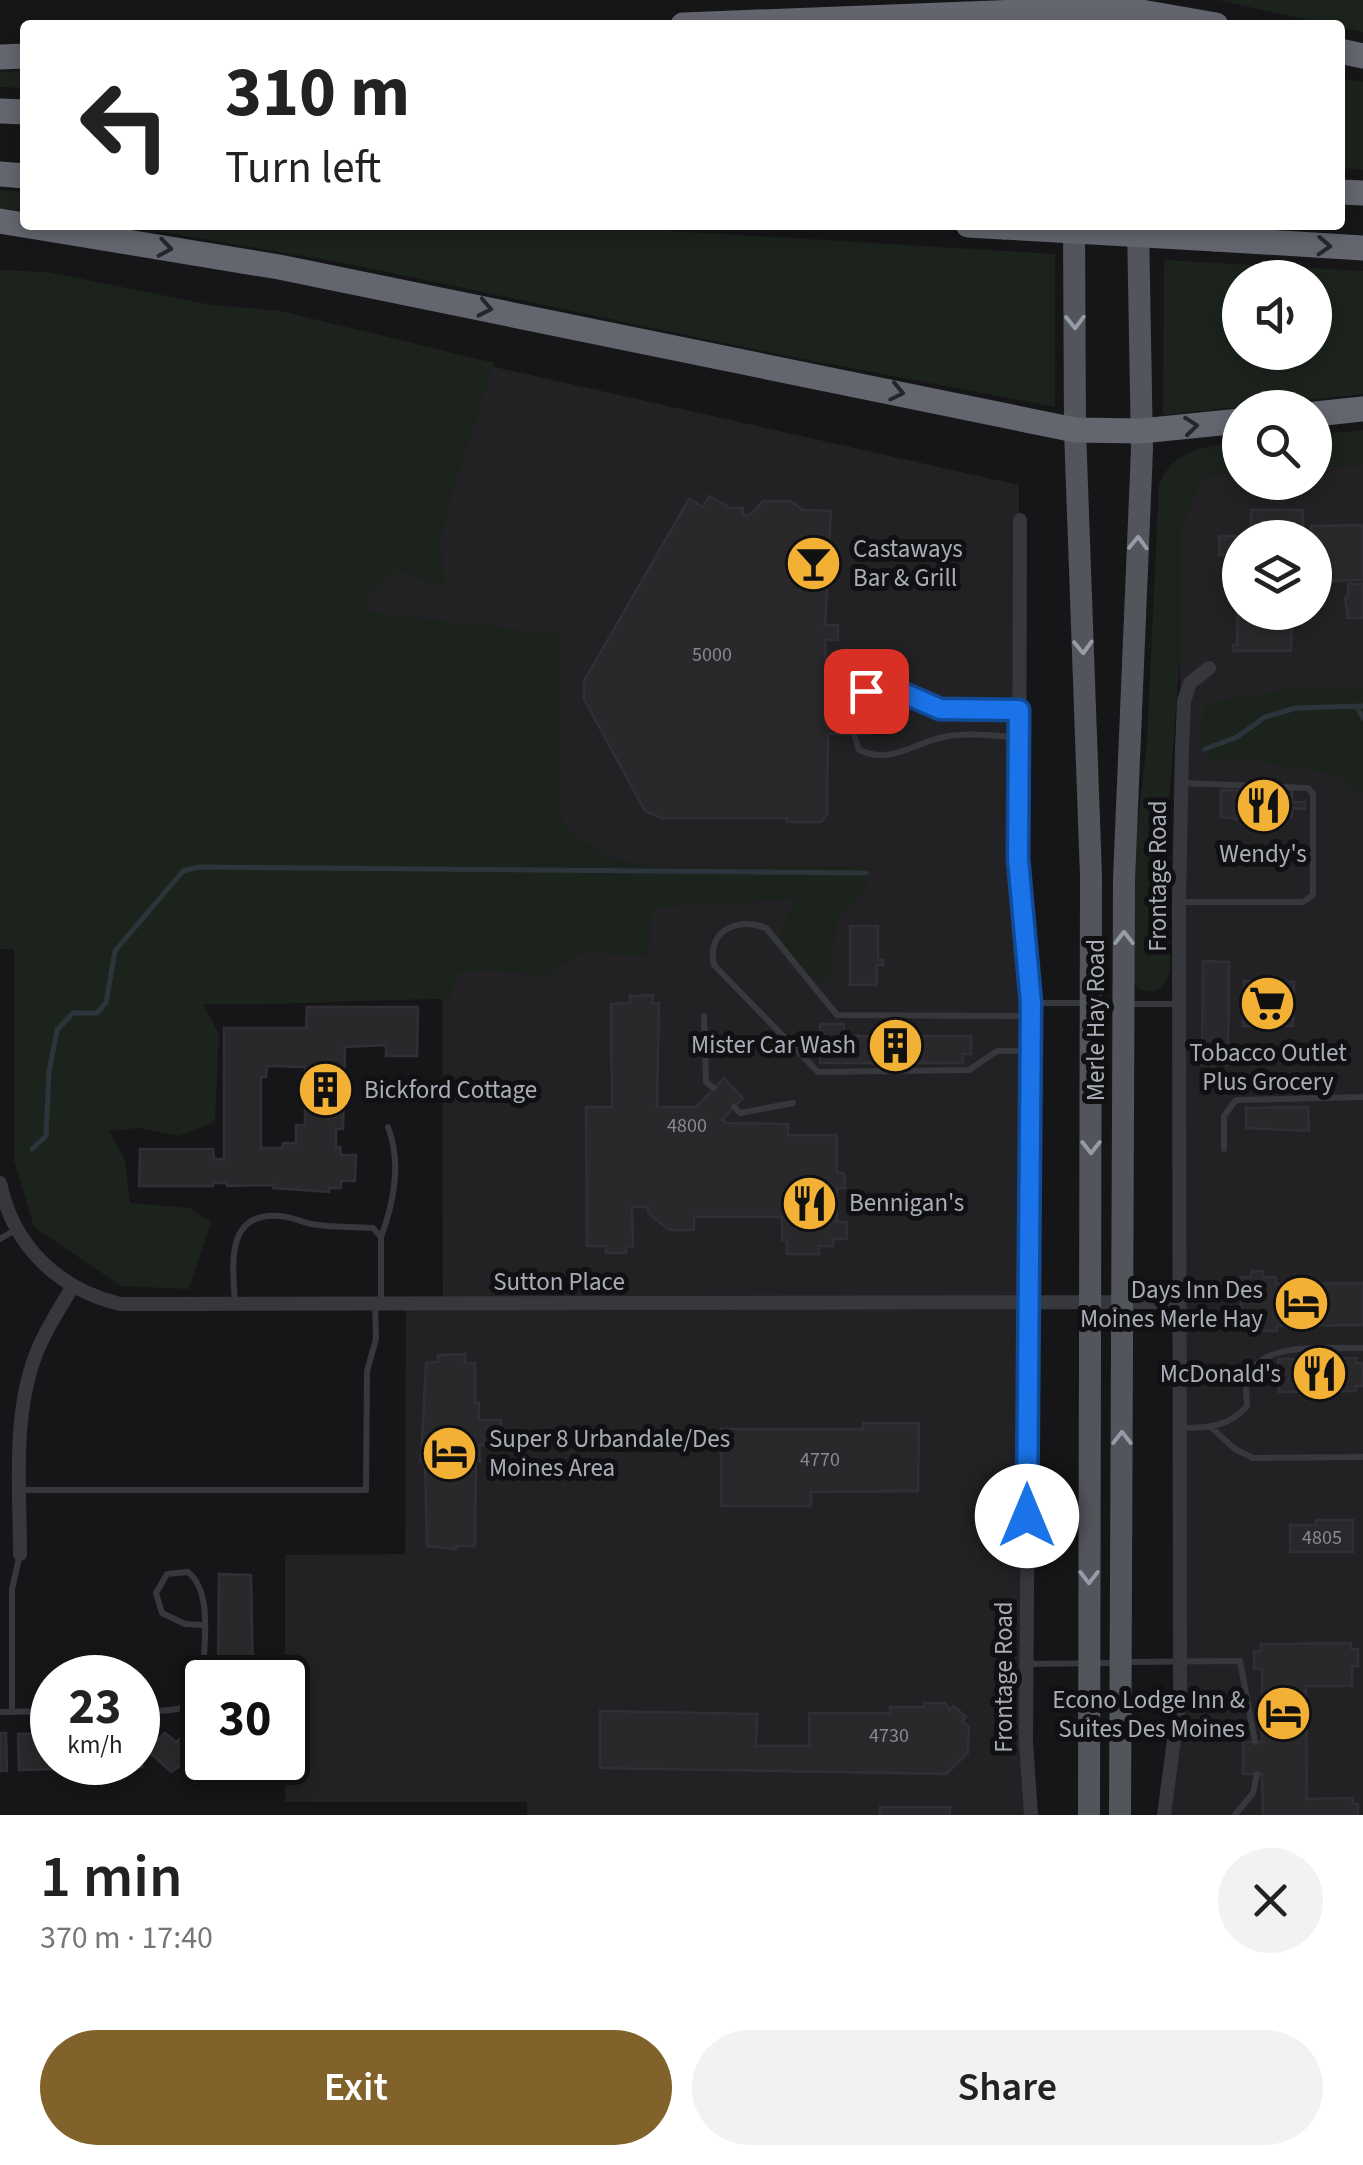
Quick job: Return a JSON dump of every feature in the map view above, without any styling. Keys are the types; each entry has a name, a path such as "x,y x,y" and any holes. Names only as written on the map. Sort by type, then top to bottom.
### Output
{"highway":[{"path":"960,20 1140,19"},
{"path":"51,230 279,266 1075,430 1141,431 1222,423"},
{"path":"1056,230 1363,248"},
{"path":"1332,412 1363,408"}],"main road":[{"name":"Merle Hay Road","path":"1074,230 1075,430 1091,876 1090,1815"},
{"name":"Merle Hay Road","path":"1120,1815 1124,878 1141,431 1138,230"}],"street":[{"name":"Frontage Road","path":"1020,520 1018,859 1031,1010 1026,1664 1030,1815"},
{"name":"Frontage Road","path":"1164,1815 1180,1696 1179,902 1184,701 1190,683 1209,668"},
{"name":"Sutton Place","path":"0,1183 16,1230 35,1257 73,1286 120,1304 1180,1302"},
{"path":"20,1554 22,1412 27,1383 36,1353 73,1286"}],"lane":[{"path":"854,710 861,695 872,691 901,692 940,709 1019,710"},
{"path":"854,734 860,750 871,755 896,755 946,736 1019,737"},
{"path":"1179,902 1303,902 1313,895 1313,794 1308,788 1181,784"},
{"path":"1029,1051 997,1052 969,1070 818,1072 714,964 716,939 736,924 750,922 766,928 836,1016 1031,1010 1091,1003"},
{"path":"1124,1004 1180,1004"},
{"path":"704,1016 704,1070 706,1082 714,1088"},
{"path":"1224,1149 1224,1116 1236,1100 1363,1098"},
{"path":"734,1107 740,1113 793,1103"},
{"path":"20,1490 366,1490 367,1371 376,1339 381,1237 394,1197 394,1142 388,1127"},
{"path":"235,1305 233,1249 240,1232 251,1222 285,1216 339,1228 373,1228 381,1237"},
{"path":"0,1239 16,1230"},
{"path":"1180,1428 1212,1428 1242,1413 1247,1406 1250,1374 1278,1350 1363,1348"},
{"path":"1212,1428 1252,1458 1363,1457"},
{"path":"12,1712 12,1589 20,1554"},
{"path":"203,1625 184,1624 162,1613 156,1593 167,1574 188,1572 197,1579 203,1594 203,1625 203,1655"},
{"path":"1026,1664 1240,1662 1256,1742"},
{"path":"0,1712 30,1712"},
{"path":"1235,1815 1252,1793 1257,1774"}],"shaded area":[{"path":"1218,0 1363,0 1363,32 1345,28 1345,20 1309,20"},
{"path":"20,71 20,88 0,87 0,72"},
{"path":"1345,79 1363,82 1363,170 1345,168"},
{"path":"0,190 20,192 20,210 0,208"},
{"path":"151,230 659,230 1055,254 1055,407 768,352 339,262"},
{"path":"1164,260 1222,263 1222,370 1332,370 1332,269 1363,271 1363,394 1332,397 1332,390 1222,390 1222,409 1163,415"},
{"path":"0,270 48,272 211,305 281,311 494,363 441,541 445,590 398,569 368,598 363,611 560,635 561,818 569,832 611,858 663,867 869,866 866,890 838,919 829,979 816,983 778,938 794,899 652,908 649,956 583,953 545,975 480,970 457,973 450,999 203,1004 219,1034 215,1122 179,1136 138,1128 109,1131 125,1160 130,1203 190,1208 211,1222 189,1289 121,1286 34,1227 14,1160 14,949 0,949"},
{"path":"304,324 1019,485 1019,859 1031,1003 1031,1815 527,1815 527,1802 285,1802 285,1785 310,1785 310,1655 285,1655 285,1555 405,1554 406,1305 443,1304 442,947 302,603"},
{"path":"1363,430 1363,465 1332,467 1332,433"},
{"path":"1222,445 1222,474 1203,475 1180,531 1181,643 1169,799 1170,969 1160,989 1151,992 1138,989 1132,977 1133,865 1147,741 1159,484 1173,463 1203,448"},
{"path":"1363,465 1363,1815 1164,1815 1180,1695 1180,530 1203,475 1222,474 1222,500 1332,500 1332,467"},
{"path":"1299,687 1363,687 1363,794 1335,775 1252,760 1212,762 1199,742 1205,704"}],"building":[{"path":"709,496 731,508 743,508 743,515 750,515 763,501 791,501 803,510 831,511 825,625 838,625 838,640 825,640 828,710 869,710 869,734 828,734 827,815 821,822 787,822 787,818 661,818 645,811 584,699 584,681 689,499 703,507"},
{"path":"1251,510 1303,510 1303,520 1251,520"},
{"path":"1363,525 1363,580 1332,581 1332,526"},
{"path":"1348,584 1363,584 1363,618 1348,618"},
{"path":"1237,630 1292,630 1291,651 1233,651 1233,645 1237,645"},
{"name":"Wendy's","path":"1221,790 1292,790 1292,802 1305,802 1305,809 1292,808 1292,817 1256,816 1256,821 1221,817"},
{"path":"850,926 878,926 878,959 883,960 883,965 877,965 877,985 850,985"},
{"path":"1203,961 1229,962 1228,1065 1202,1065"},
{"name":"Tobacco Outlet Plus Grocery","path":"1244,981 1294,982 1293,1026 1243,1026"},
{"path":"653,995 652,1003 659,1003 657,1107 696,1107 724,1078 743,1098 722,1120 727,1123 788,1124 788,1135 837,1135 837,1173 844,1173 845,1188 837,1188 837,1222 847,1222 847,1239 833,1239 833,1246 819,1246 819,1254 787,1254 787,1240 782,1240 782,1217 694,1217 694,1230 669,1230 648,1213 648,1207 632,1207 633,1246 626,1247 626,1253 606,1253 606,1246 587,1246 586,1107 612,1107 611,1004 630,1003 630,996"},
{"name":"Bickford Cottage","path":"307,1007 418,1007 417,1056 386,1056 386,1045 345,1047 343,1129 336,1129 336,1147 340,1147 341,1155 356,1155 355,1181 341,1181 341,1188 329,1188 329,1192 227,1183 139,1186 140,1149 213,1149 214,1159 224,1159 224,1028 306,1028","holes":["267,1066 305,1067 305,1125 296,1125 296,1143 261,1148 261,1077 266,1077"]},
{"name":"Mister Car Wash","path":"820,1024 844,1024 844,1036 971,1036 971,1054 963,1054 963,1063 820,1063"},
{"path":"1308,1107 1309,1131 1246,1128 1246,1108"},
{"name":"Days Inn Des Moines Merle Hay","path":"1251,1271 1263,1271 1263,1277 1276,1277 1276,1284 1363,1283 1363,1325 1277,1326 1277,1331 1241,1331 1241,1277 1251,1277"},
{"name":"Super 8 Urbandale/Des Moines Area","path":"465,1354 465,1363 475,1363 479,1420 501,1420 501,1445 479,1445 475,1546 427,1546 425,1461 421,1461 426,1363 438,1362 438,1355"},
{"name":"McDonald's","path":"1356,1358 1356,1363 1362,1363 1363,1386 1355,1386 1356,1391 1279,1392 1278,1359"},
{"path":"863,1423 919,1423 918,1491 811,1492 811,1506 721,1506 721,1429 863,1429"},
{"path":"1316,1520 1353,1520 1353,1552 1290,1552 1290,1525 1316,1525"},
{"path":"219,1574 251,1575 253,1655 218,1655"},
{"name":"Econo Lodge Inn & Suites Des Moines","path":"1351,1643 1351,1649 1358,1649 1358,1666 1352,1666 1352,1686 1306,1686 1307,1799 1353,1798 1353,1804 1358,1804 1358,1815 1263,1815 1262,1774 1243,1774 1243,1742 1262,1742 1262,1669 1254,1669 1254,1651 1261,1651 1261,1644"},
{"path":"924,1703 945,1703 950,1710 954,1706 966,1717 962,1721 969,1727 968,1753 946,1774 600,1768 600,1711 757,1714 756,1746 809,1746 809,1713 891,1713 890,1707 924,1707"},
{"path":"0,1733 6,1733 7,1771 0,1771"},
{"path":"165,1733 176,1742 180,1739 180,1766 171,1772 160,1762 160,1738"},
{"path":"18,1734 30,1734 30,1770 19,1770"},
{"path":"880,1807 950,1807 950,1815 880,1815"}],"waterway":[{"path":"1205,749 1237,737 1265,717 1296,708 1363,706"},
{"path":"1357,707 1363,718"},
{"path":"32,1149 46,1136 49,1072 57,1030 73,1013 97,1013 106,1003 115,951 183,871 199,867 866,873"}],"place":[{"name":"Castaways Bar & Grill","path":"814,563"},
{"name":"Wendy's","path":"1263,805"},
{"name":"Tobacco Outlet Plus Grocery","path":"1268,1004"},
{"name":"Mister Car Wash","path":"895,1045"},
{"name":"Bickford Cottage","path":"325,1090"},
{"name":"Bennigan's","path":"810,1203"},
{"name":"Days Inn Des Moines Merle Hay","path":"1302,1304"},
{"name":"McDonald's","path":"1320,1374"},
{"name":"Super 8 Urbandale/Des Moines Area","path":"450,1453"},
{"name":"Econo Lodge Inn & Suites Des Moines","path":"1284,1714"}],"route":[{"path":"866,691 901,692 940,709 1019,710 1018,859 1031,1003 1027,1516"}]}
